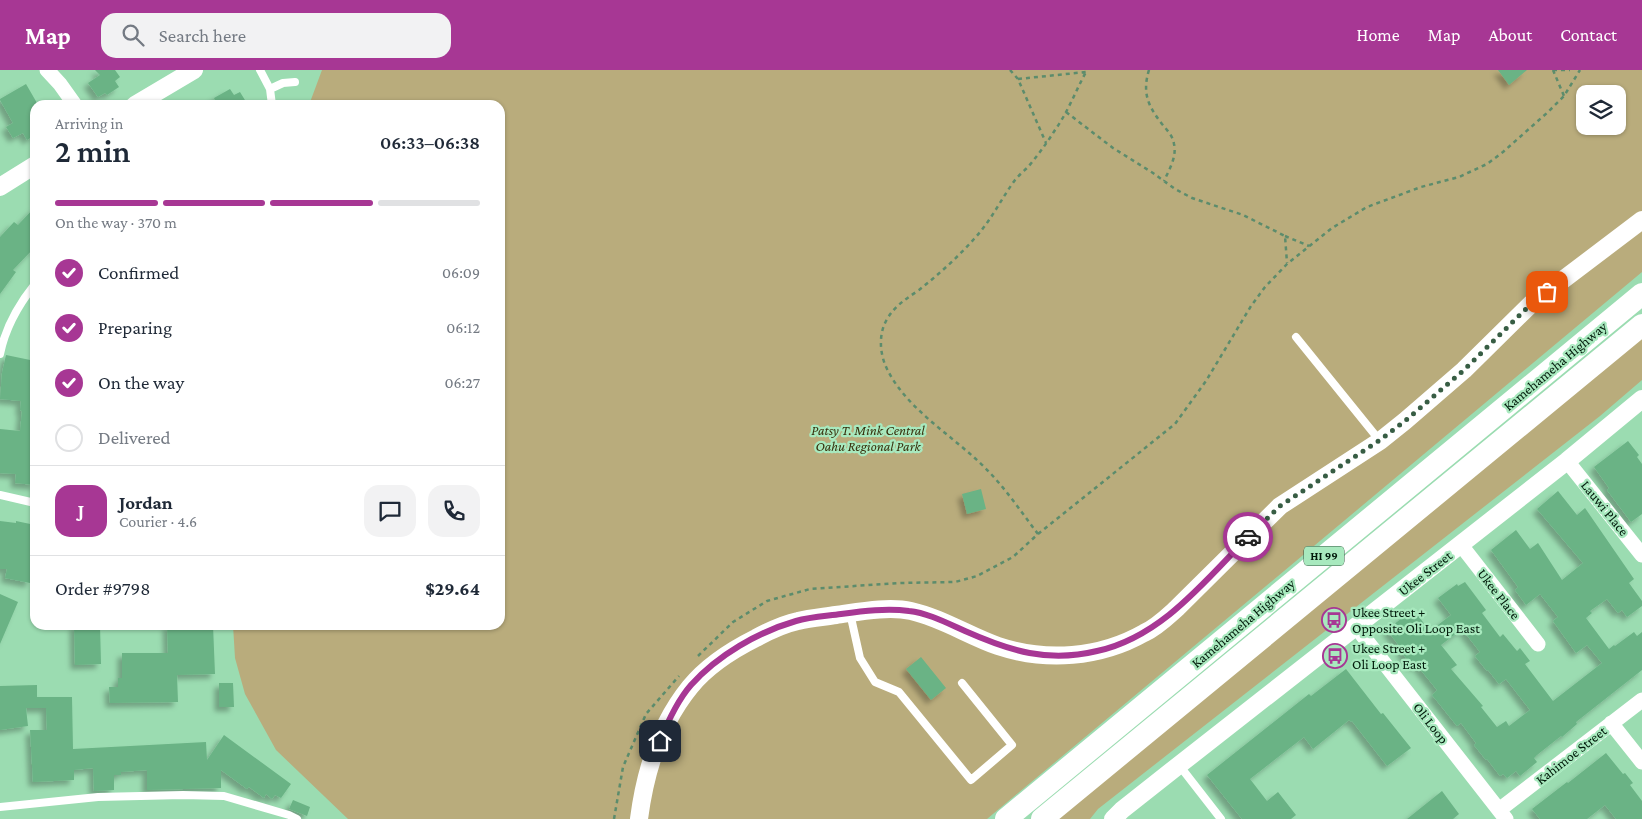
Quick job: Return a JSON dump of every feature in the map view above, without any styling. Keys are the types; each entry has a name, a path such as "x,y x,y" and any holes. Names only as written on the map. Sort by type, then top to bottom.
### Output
{"main road":[{"name":"Kamehameha Highway","path":"1006,819 1642,294"},
{"name":"Kamehameha Highway","path":"1042,819 1642,325"}],"street":[{"path":"47,70 71,100"},
{"path":"143,100 194,70"},
{"path":"0,187 30,168"},
{"path":"639,819 649,768 673,711 691,686 715,664 738,647 797,621 882,610 909,611 939,620 998,646 1034,655 1074,656 1098,651 1144,633 1164,620 1280,506 1380,440 1405,421 1464,370 1531,304 1642,220"},
{"name":"Ukee Street","path":"1113,819 1179,764 1461,545 1642,399"},
{"name":"Lauwi Place","path":"1567,461 1642,554"},
{"name":"Ukee Place","path":"1461,545 1538,644"},
{"name":"Oli Loop","path":"1356,627 1502,815"},
{"name":"Kahimoe Street","path":"1502,815 1642,700"},
{"path":"1612,724 1642,762"}],"lane":[{"path":"260,70 270,89 271,100"},
{"path":"270,89 283,82 295,82"},
{"path":"0,354 16,311 30,291"},
{"path":"1296,337 1380,440"},
{"path":"0,495 30,502"},
{"path":"850,613 860,658 876,682 899,692 971,780 1012,745 962,683"},
{"path":"1179,764 1221,819"},
{"path":"0,807 98,797 224,796 297,819"}],"path":[{"path":"1010,70 1018,79 1046,143"},
{"path":"1149,70 1145,83 1149,105 1170,133 1174,144 1174,155 1164,181"},
{"path":"1564,96 1553,70 1570,70"},
{"path":"694,660 733,622 767,601 810,589 899,582 955,582 977,576 1013,557 1038,534 1175,424 1206,381 1251,306 1265,287 1287,264 1332,228 1367,208 1421,187 1458,177 1487,164 1518,140 1564,96 1580,70"},
{"path":"1018,79 1086,71"},
{"path":"1038,534 1001,484 978,461 922,413 899,388 881,357 882,333 892,311 949,264 975,239 995,213 1016,179 1027,168 1056,130 1086,71"},
{"path":"1066,112 1113,148 1175,189 1192,198 1243,215 1309,246"},
{"path":"1285,236 1287,264"},
{"path":"614,819 623,767 646,714 682,673"}],"green space":[{"name":"Patsy T. Mink Central Oahu Regional Park","path":"322,70 1642,70 1642,272 987,819 348,819 276,750 245,694 235,658 233,630 505,630 505,100 311,100"},
{"path":"1642,338 1642,380 1600,416 1098,809 1090,819 1057,819"}],"building":[{"path":"95,70 115,70 120,77 115,81 119,87 107,95 105,93 98,97 88,83 100,75"},
{"path":"1498,70 1527,70 1509,85"},
{"path":"26,84 35,100 30,100 30,138 27,140 23,133 13,138 6,127 13,123 0,99"},
{"path":"230,89 234,95 240,92 245,100 215,100 214,98"},
{"path":"30,212 30,252 13,270 16,272 0,294 0,237 14,222 18,225"},
{"path":"6,355 30,360 30,484 15,483 16,474 0,473 0,429 20,431 22,411 20,410 21,401 0,399 2,373"},
{"path":"1628,441 1639,455 1637,457 1642,464 1642,514 1631,522 1607,490 1609,488 1594,467"},
{"path":"981,489 986,509 967,514 962,494"},
{"path":"1558,491 1577,515 1585,508 1634,579 1629,583 1642,601 1642,606 1627,617 1622,610 1618,613 1607,599 1590,611 1592,613 1586,618 1609,649 1634,632 1637,636 1642,632 1642,670 1576,722 1577,724 1562,737 1537,755 1534,758 1537,762 1520,776 1516,771 1507,778 1503,774 1500,776 1486,760 1474,745 1476,743 1461,723 1457,726 1432,695 1437,690 1416,664 1413,667 1387,630 1413,609 1429,630 1434,628 1451,615 1438,598 1457,584 1458,586 1465,582 1486,610 1482,613 1500,637 1503,634 1517,651 1520,648 1530,661 1525,664 1553,701 1602,663 1587,645 1576,653 1553,621 1558,617 1540,594 1526,605 1515,590 1518,587 1491,550 1516,530 1530,549 1538,543 1562,580 1583,563 1537,509","holes":["1462,629 1480,652 1475,656 1487,671 1499,684 1506,679 1530,710 1509,726 1506,721 1497,727 1481,707 1483,706 1451,669 1457,665 1441,645"]},
{"path":"0,521 16,523 16,521 30,524 30,583 5,578 7,569 0,569"},
{"path":"0,594 18,602 0,644"},
{"path":"74,630 100,630 101,664 75,665"},
{"path":"167,630 213,630 215,674 177,675 178,702 110,703 109,687 118,687 118,678 122,678 122,653 168,653"},
{"path":"921,657 946,688 931,700 906,669"},
{"path":"1346,669 1381,714 1383,713 1411,748 1387,766 1352,721 1349,720 1313,749 1304,737 1250,779 1267,801 1278,792 1296,815 1291,819 1242,819 1207,775 1309,694 1311,696"},
{"path":"219,683 233,683 234,707 219,707"},
{"path":"37,685 37,697 72,697 73,749 206,742 207,760 224,735 291,784 281,798 275,795 272,799 266,794 264,798 249,787 247,789 221,770 221,788 147,790 147,770 121,772 121,775 114,775 114,790 94,791 93,768 74,770 74,780 33,782 30,730 47,730 46,708 26,708 28,726 0,730 0,686"},
{"path":"1606,753 1633,783 1630,785 1642,801 1642,819 1616,819 1605,805 1587,819 1540,819 1532,809"},
{"path":"1442,791 1459,814 1453,819 1407,819"},
{"path":"293,800 310,807 307,816 289,809"}],"way so far":[{"path":"1248,537 1280,506 1380,440 1405,421 1464,370 1531,304 1547,292"}],"place":[{"name":"Ukee Street + Opposite Oli Loop East","path":"1334,620"},
{"name":"Ukee Street + Oli Loop East","path":"1335,656"}],"route":[{"path":"660,741 673,711 691,686 715,664 738,647 797,621 882,610 909,611 939,620 998,646 1034,655 1074,656 1119,644 1144,633 1164,620 1248,537"}]}
